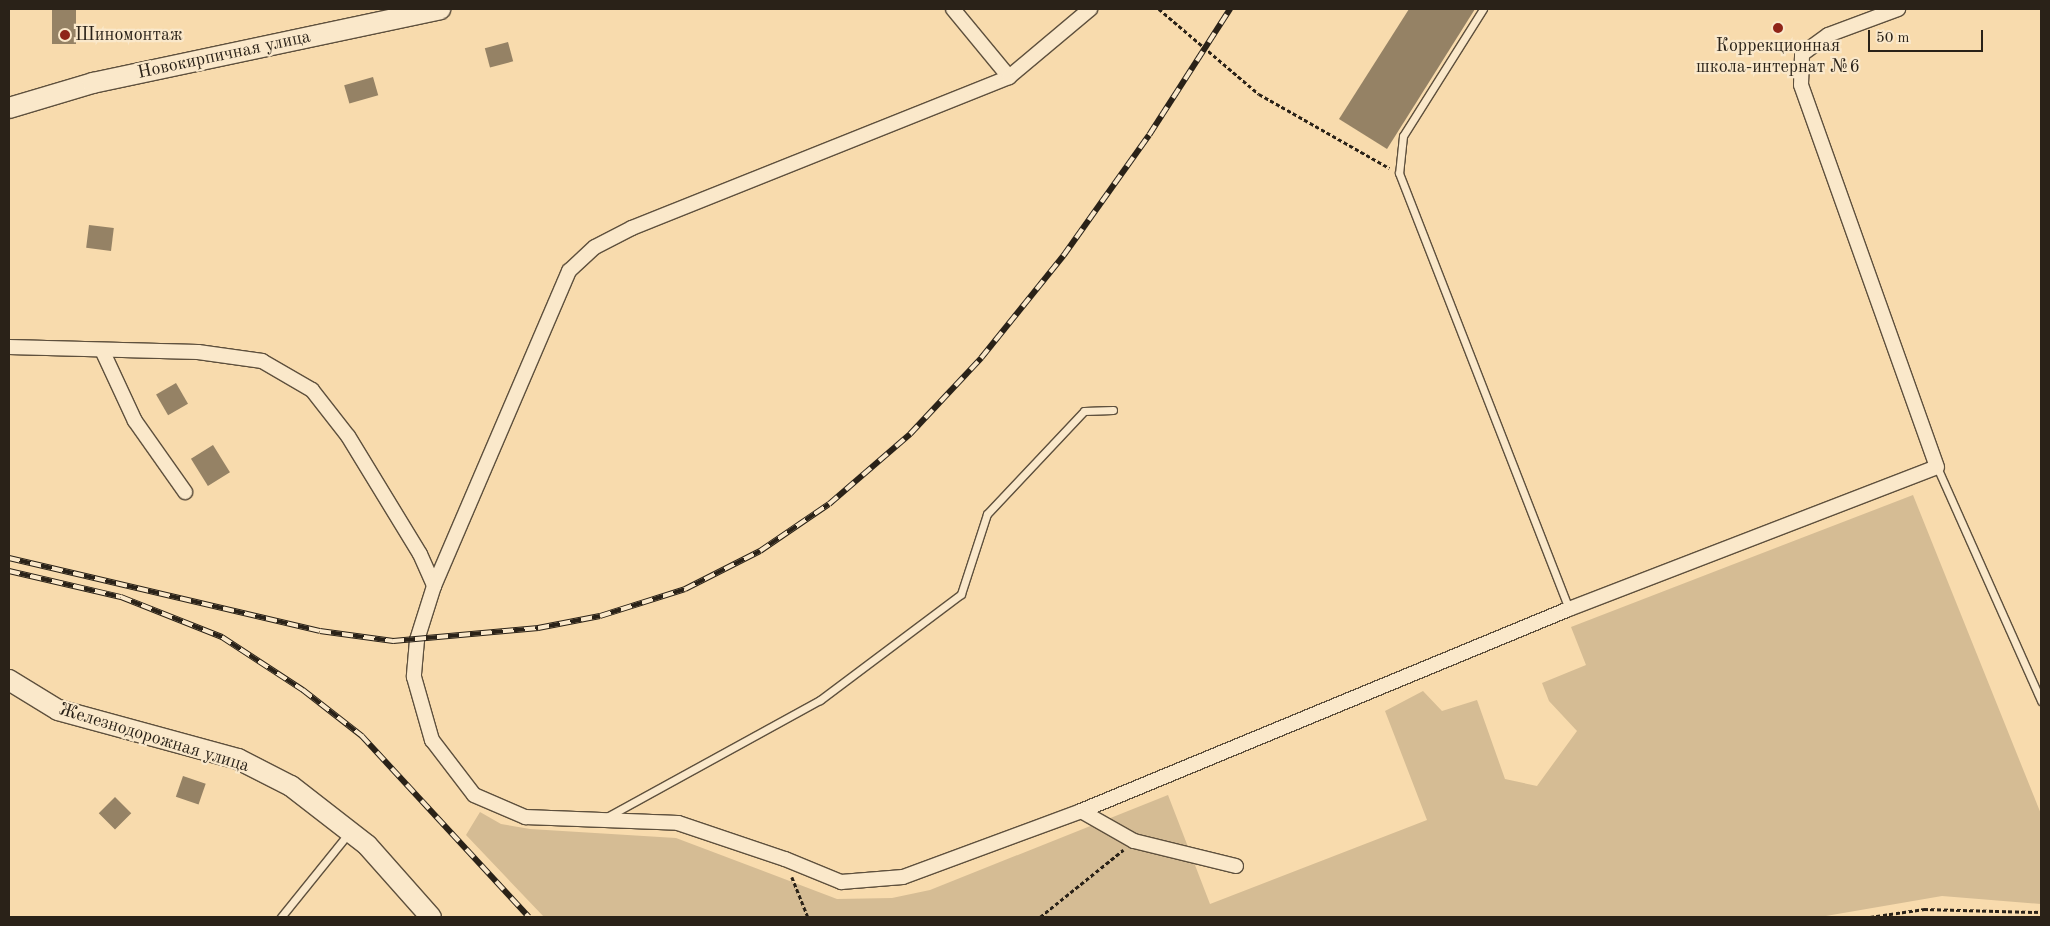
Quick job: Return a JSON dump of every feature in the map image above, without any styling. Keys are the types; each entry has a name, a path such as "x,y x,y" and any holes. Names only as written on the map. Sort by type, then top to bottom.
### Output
{"main road":[{"name":"Новокирпичная улица","path":"9,108 93,82 440,9"},
{"name":"Железнодорожная улица","path":"9,680 58,710 238,759 291,786 350,832 427,916"}],"street":[{"path":"953,9 1009,77"},
{"path":"1090,9 1009,77 632,228 595,247 568,271 434,586 417,640 414,677 432,740 474,795 525,817 608,817 678,823 785,859 841,882 903,877 1081,810 1568,609 1937,467 1801,84 1802,54 1828,35 1898,9"},
{"path":"9,347 198,352 262,361 312,390 348,436 420,554 434,586"},
{"path":"102,350 135,421 185,492"},
{"path":"1081,810 1134,841 1236,866"}],"lane":[{"path":"1484,9 1403,136 1399,173 1568,609"},
{"path":"608,817 820,700 961,594 987,514 1084,411 1113,410"},
{"path":"1937,467 2041,701"},
{"path":"281,917 350,832"}],"path":[{"path":"1159,9 1259,94 1399,173"},
{"path":"1040,917 1134,841"},
{"path":"785,859 808,917"},
{"path":"1870,917 1924,909 2041,912"}],"shaded area":[{"path":"1913,495 2041,814 2041,904 1942,896 1820,917 544,917 466,835 480,812 501,824 530,829 676,838 837,899 892,898 930,890 1168,795 1210,904 1427,820 1385,711 1423,691 1442,711 1477,700 1505,779 1537,786 1577,731 1549,701 1542,683 1586,665 1571,627"}],"building":[{"path":"1409,9 1475,9 1387,149 1339,119"},
{"path":"52,10 76,10 76,44 52,44"},
{"path":"508,42 513,61 490,68 485,48"},
{"path":"373,77 378,95 349,104 344,85"},
{"path":"89,225 114,228 111,251 86,248"},
{"path":"176,383 188,404 168,415 156,395"},
{"path":"213,445 230,472 208,486 191,459"},
{"path":"183,776 206,784 199,805 176,797"},
{"path":"115,797 131,813 115,830 99,813"}],"railway":[{"path":"9,558 320,631 393,641 538,628 600,616 685,589 760,551 829,504 910,434 981,358 1063,256 1149,135 1230,9"},
{"path":"9,571 121,597 222,637 303,690 362,736 529,917"}],"place":[{"name":"Коррекционная школа-интернат №6","path":"1778,28"},
{"name":"Шиномонтаж","path":"65,35"}]}
